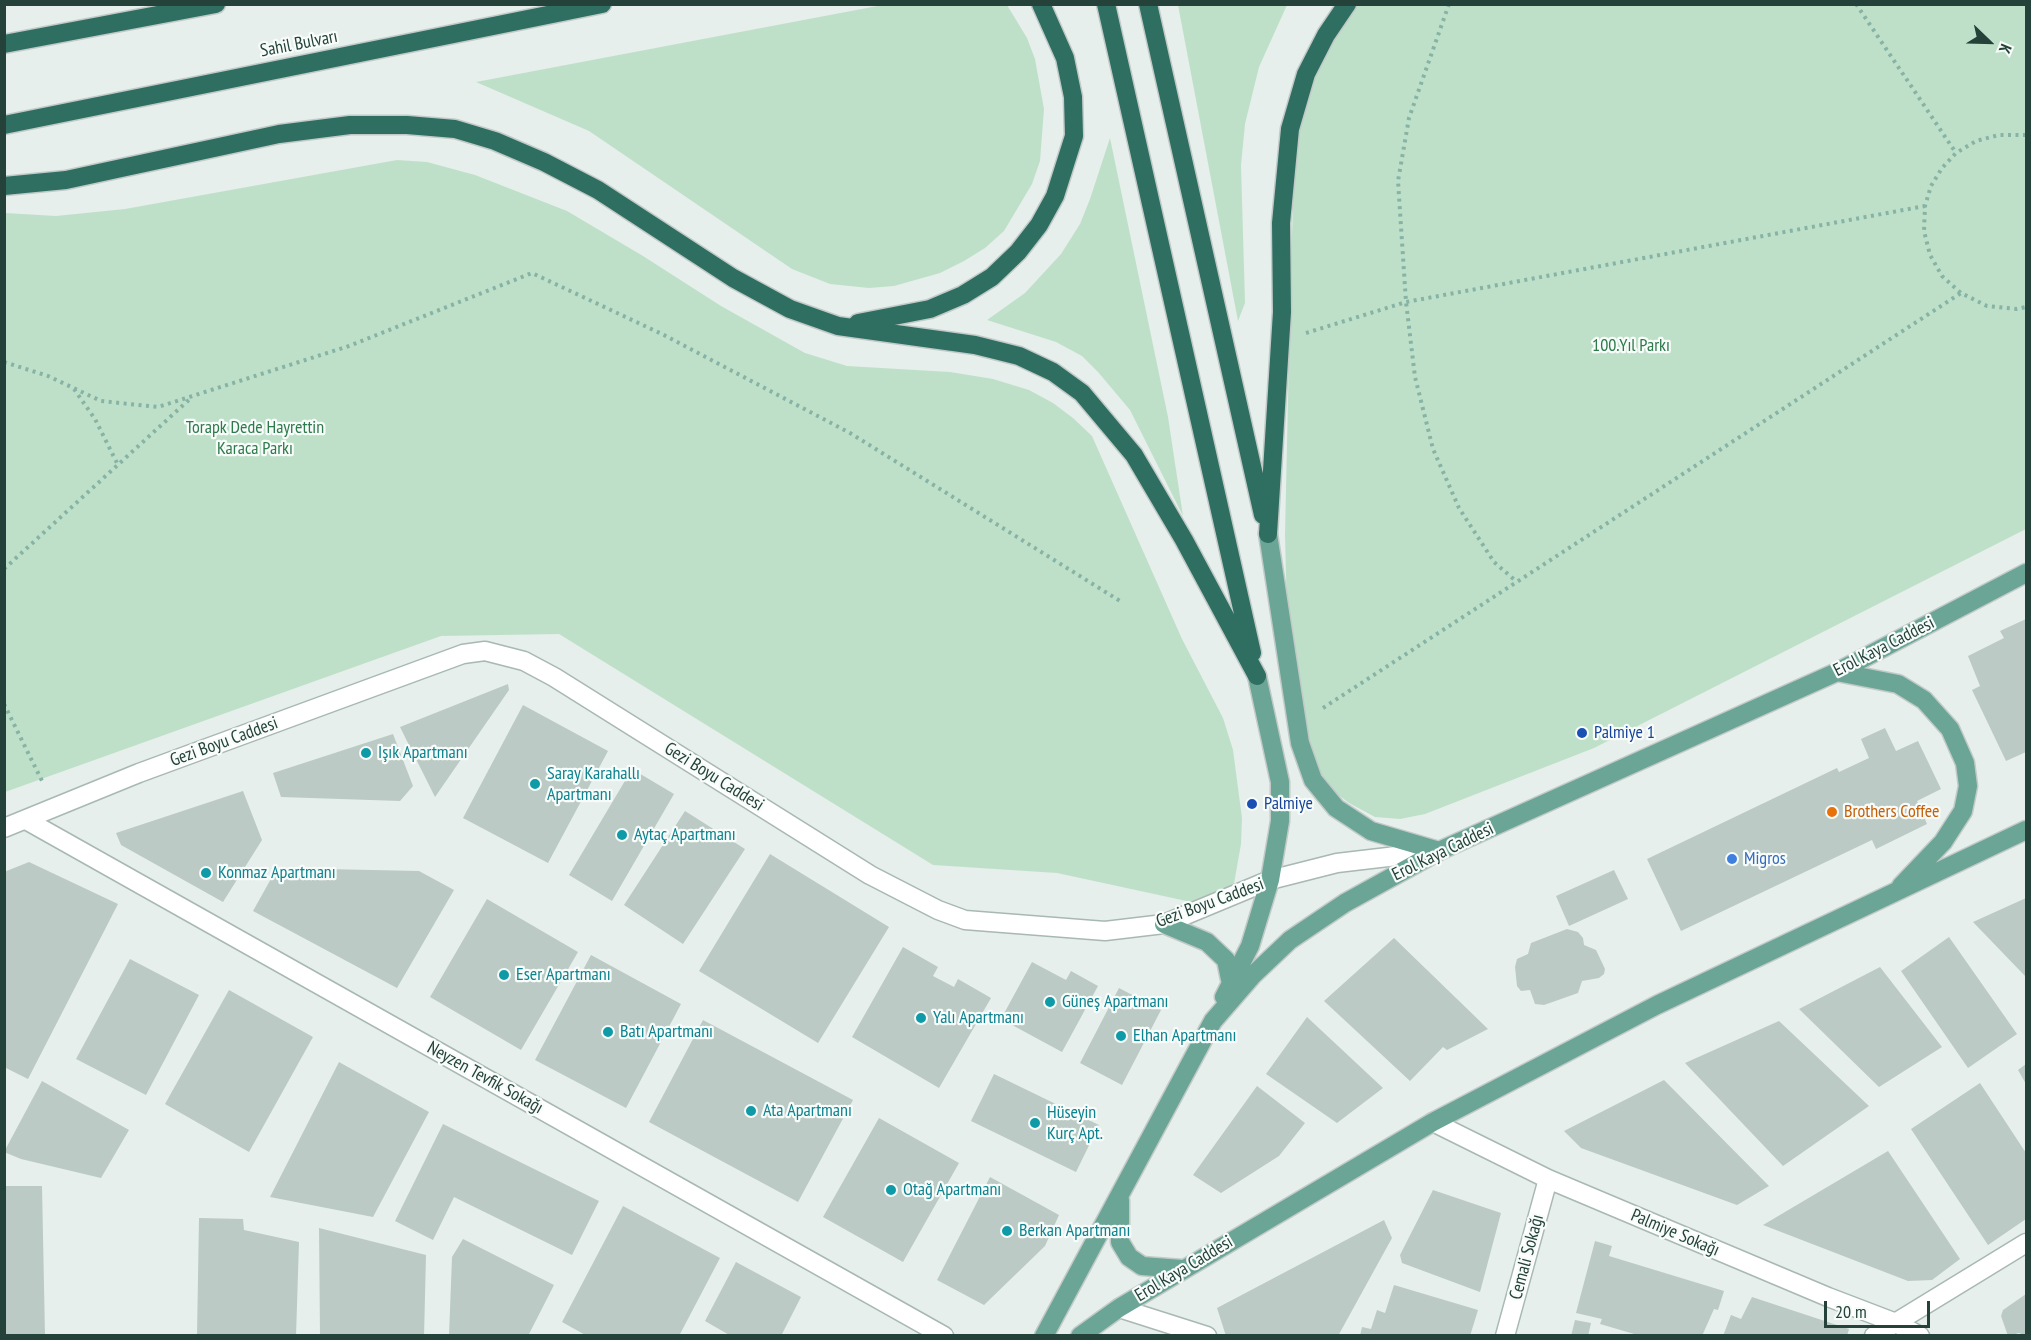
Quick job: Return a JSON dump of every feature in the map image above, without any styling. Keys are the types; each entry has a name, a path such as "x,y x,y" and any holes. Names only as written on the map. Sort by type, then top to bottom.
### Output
{"highway":[{"path":"4,44 216,4"},
{"name":"Sahil Bulvarı","path":"4,125 602,4"},
{"path":"838,326 930,309 963,295 992,277 1039,225 1055,196 1074,136 1073,97 1065,58 1041,4"},
{"path":"1106,4 1257,676"},
{"path":"1148,4 1268,534"},
{"path":"1268,534 1281,341 1281,223 1290,129 1306,74 1326,35 1347,4"},
{"path":"4,186 66,180 279,134 350,125 407,125 455,129 495,141 544,162 598,190 733,278 790,309 838,326 975,345 1019,356 1053,372 1082,393 1134,455 1184,540 1257,676"}],"main road":[{"path":"1268,534 1300,743 1313,780 1336,808 1371,831 1439,851"},
{"name":"Erol Kaya Caddesi","path":"1044,1335 1213,1021 1252,976 1290,940 1345,903 1439,851 1837,672 2026,573"},
{"path":"1837,672 1898,684 1924,700 1950,729 1965,763 1968,786 1963,811 1943,842 1893,893"},
{"path":"1213,1021 1250,946 1270,880 1280,821 1280,782 1257,676"},
{"name":"Erol Kaya Caddesi","path":"1080,1335 1119,1308 1433,1122 1657,1005 2026,830"},
{"path":"1164,924 1207,942 1226,960 1231,984"},
{"path":"1121,1192 1120,1242 1129,1257 1142,1266 1163,1270 1185,1269"}],"street":[{"name":"Gezi Boyu Caddesi","path":"4,828 151,769 463,654 485,651 524,662 554,677 870,875 938,910 965,920 1105,931 1164,924 1270,880 1337,863 1439,851"},
{"name":"Neyzen Tevfik Sokağı","path":"26,820 944,1335"},
{"name":"Palmiye Sokağı","path":"1433,1122 1548,1179 1920,1335"},
{"name":"Cemali Sokağı","path":"1505,1335 1548,1179"},
{"path":"1874,1335 2026,1243"},
{"path":"1119,1308 1207,1335"}],"path":[{"path":"1449,4 1409,118 1398,181 1406,302 1415,377 1433,448 1459,508 1494,562 1517,582"},
{"path":"1856,4 1956,153"},
{"path":"1999,135 1978,141 1958,153 1943,168 1932,186 1927,206 1926,231 1932,255 1944,276 1962,293 1988,306 2017,309"},
{"path":"2026,135 1999,135 1976,141 1956,153 1942,168 1931,186 1925,206 1924,231 1930,255 1942,276 1961,293 1987,306 2017,309 2026,307"},
{"path":"1281,341 1406,302 1925,206"},
{"path":"4,362 48,376 101,401 159,407 349,346 532,273 664,335 849,433 1120,601"},
{"path":"1297,725 1961,293"},
{"path":"73,388 95,419 118,465"},
{"path":"4,569 195,395"},
{"path":"4,704 55,808"}],"green space":[{"path":"888,4 1007,5 1027,38 1035,59 1044,109 1040,161 1032,184 1004,231 985,248 940,273 894,286 869,288 830,284 792,269 589,131 476,82"},
{"path":"1178,5 1287,5 1259,67 1245,124 1241,165 1245,303 1238,321"},
{"name":"100.Yıl Parkı","path":"1348,5 2026,5 2026,529 1594,748 1425,814 1400,819 1375,817 1349,803 1325,785 1305,768 1288,657 1285,535 1291,261 1296,126 1307,84"},
{"path":"1110,138 1168,417 1183,516 1130,410 1082,356 1056,342 987,320 1025,293 1061,254 1080,224"},
{"name":"Torapk Dede Hayrettin Karaca Parkı","path":"397,160 427,162 475,175 567,211 721,306 805,353 847,366 950,372 993,379 1029,390 1053,403 1073,418 1092,436 1182,639 1223,718 1233,750 1242,818 1241,844 1232,895 1219,908 1057,873 933,865 559,634 441,636 5,792 5,213 56,216 125,209"}],"building":[{"path":"2026,619 2026,752 2006,761 1972,690 1980,686 1968,656 2004,638 2000,631"},
{"path":"508,684 509,690 435,797 400,727"},
{"name":"Saray Karahallı Apartmanı","path":"523,705 608,751 548,863 463,818"},
{"path":"1885,728 1896,751 1918,741 1941,789 1917,801 1927,824 1876,849 1872,840 1681,931 1647,859 1837,768 1839,772 1869,758 1861,739"},
{"name":"Işık Apartmanı","path":"393,734 413,786 400,801 281,797 273,773"},
{"name":"Aytaç Apartmanı","path":"632,769 674,794 612,901 569,875"},
{"name":"Konmaz Apartmanı","path":"243,791 262,840 223,902 121,845 116,833"},
{"path":"685,811 745,849 683,944 624,905"},
{"path":"770,854 889,927 818,1043 699,971"},
{"path":"29,862 118,904 28,1079 4,1067 4,872"},
{"path":"277,868 419,871 454,890 397,988 253,911"},
{"path":"1614,870 1628,899 1569,926 1556,896"},
{"path":"2026,898 2026,977 1973,922"},
{"name":"Eser Apartmanı","path":"487,899 578,952 521,1050 430,997"},
{"path":"1567,929 1578,932 1583,938 1584,945 1596,950 1605,969 1604,974 1599,978 1582,981 1578,993 1544,1005 1535,1004 1530,990 1521,991 1517,986 1515,967 1517,959 1528,954 1531,943"},
{"path":"1949,937 2017,1034 1968,1068 1901,971"},
{"path":"1394,938 1488,1029 1447,1050 1443,1047 1410,1081 1324,1001"},
{"name":"Yalı Apartmanı","path":"903,947 938,967 933,976 954,987 958,979 991,998 939,1088 852,1037"},
{"name":"Batı Apartmanı","path":"591,955 681,1004 626,1108 535,1060"},
{"path":"130,959 199,995 146,1095 76,1059"},
{"name":"Güneş Apartmanı","path":"1032,962 1066,980 1071,971 1098,986 1062,1052 1001,1019"},
{"path":"1880,967 1942,1047 1879,1087 1799,1009"},
{"name":"Elhan Apartmanı","path":"1119,988 1161,1010 1122,1085 1080,1063"},
{"path":"229,990 313,1037 249,1152 165,1104"},
{"path":"1307,1017 1383,1088 1337,1123 1266,1074"},
{"name":"Ata Apartmanı","path":"703,1020 853,1100 798,1202 649,1122"},
{"path":"1779,1021 1869,1106 1783,1166 1685,1063"},
{"path":"339,1062 429,1112 373,1217 270,1197"},
{"path":"2026,1064 2026,1084 2018,1070"},
{"name":"Hüseyin Kurç Apt.","path":"994,1074 1099,1125 1076,1172 971,1121"},
{"path":"1664,1080 1769,1186 1737,1205 1581,1148 1564,1131"},
{"path":"42,1081 129,1130 101,1178 21,1159 4,1152"},
{"path":"1980,1083 2026,1153 2026,1219 1988,1245 1911,1129"},
{"path":"1257,1086 1305,1123 1279,1156 1221,1193 1193,1175"},
{"name":"Otağ Apartmanı","path":"879,1118 959,1163 903,1262 823,1217"},
{"path":"443,1124 599,1201 572,1255 454,1197 433,1240 395,1221"},
{"path":"1888,1151 1960,1259 1932,1280 1908,1281 1763,1225"},
{"name":"Berkan Apartmanı","path":"990,1177 1059,1215 1045,1246 984,1305 937,1280"},
{"path":"4,1186 42,1186 45,1336 4,1336"},
{"path":"1433,1190 1501,1213 1480,1292 1402,1263 1400,1255"},
{"path":"623,1206 720,1258 679,1336 587,1336 562,1322"},
{"path":"199,1218 243,1219 244,1230 299,1242 296,1336 197,1336"},
{"path":"1384,1220 1392,1238 1338,1336 1226,1336 1217,1308"},
{"path":"319,1228 426,1255 424,1336 320,1336"},
{"path":"463,1239 554,1285 528,1336 449,1336 452,1257"},
{"path":"1595,1241 1612,1246 1609,1256 1724,1291 1718,1310 1714,1309 1702,1336 1641,1336 1600,1324 1602,1319 1576,1313"},
{"path":"736,1262 801,1297 781,1336 731,1336 705,1321"},
{"path":"1394,1285 1478,1310 1470,1336 1360,1336 1362,1327 1371,1329 1377,1310 1385,1313"},
{"path":"2026,1294 2026,1336 2019,1333 2008,1336 2001,1316 2003,1310"},
{"path":"1752,1297 1849,1329 1847,1336 1723,1336 1731,1315 1741,1319"},
{"path":"1575,1320 1591,1323 1588,1336 1571,1336"}],"place":[{"name":"Palmiye 1","path":"1582,733"},
{"name":"Işık Apartmanı","path":"366,753"},
{"name":"Saray Karahallı Apartmanı","path":"535,784"},
{"name":"Palmiye","path":"1252,804"},
{"name":"Brothers Coffee","path":"1832,812"},
{"name":"Aytaç Apartmanı","path":"622,835"},
{"name":"Migros","path":"1732,859"},
{"name":"Konmaz Apartmanı","path":"206,873"},
{"name":"Eser Apartmanı","path":"504,975"},
{"name":"Güneş Apartmanı","path":"1050,1002"},
{"name":"Yalı Apartmanı","path":"921,1018"},
{"name":"Batı Apartmanı","path":"608,1032"},
{"name":"Elhan Apartmanı","path":"1121,1036"},
{"name":"Ata Apartmanı","path":"751,1111"},
{"name":"Hüseyin Kurç Apt.","path":"1035,1123"},
{"name":"Otağ Apartmanı","path":"891,1190"},
{"name":"Berkan Apartmanı","path":"1007,1231"}]}
